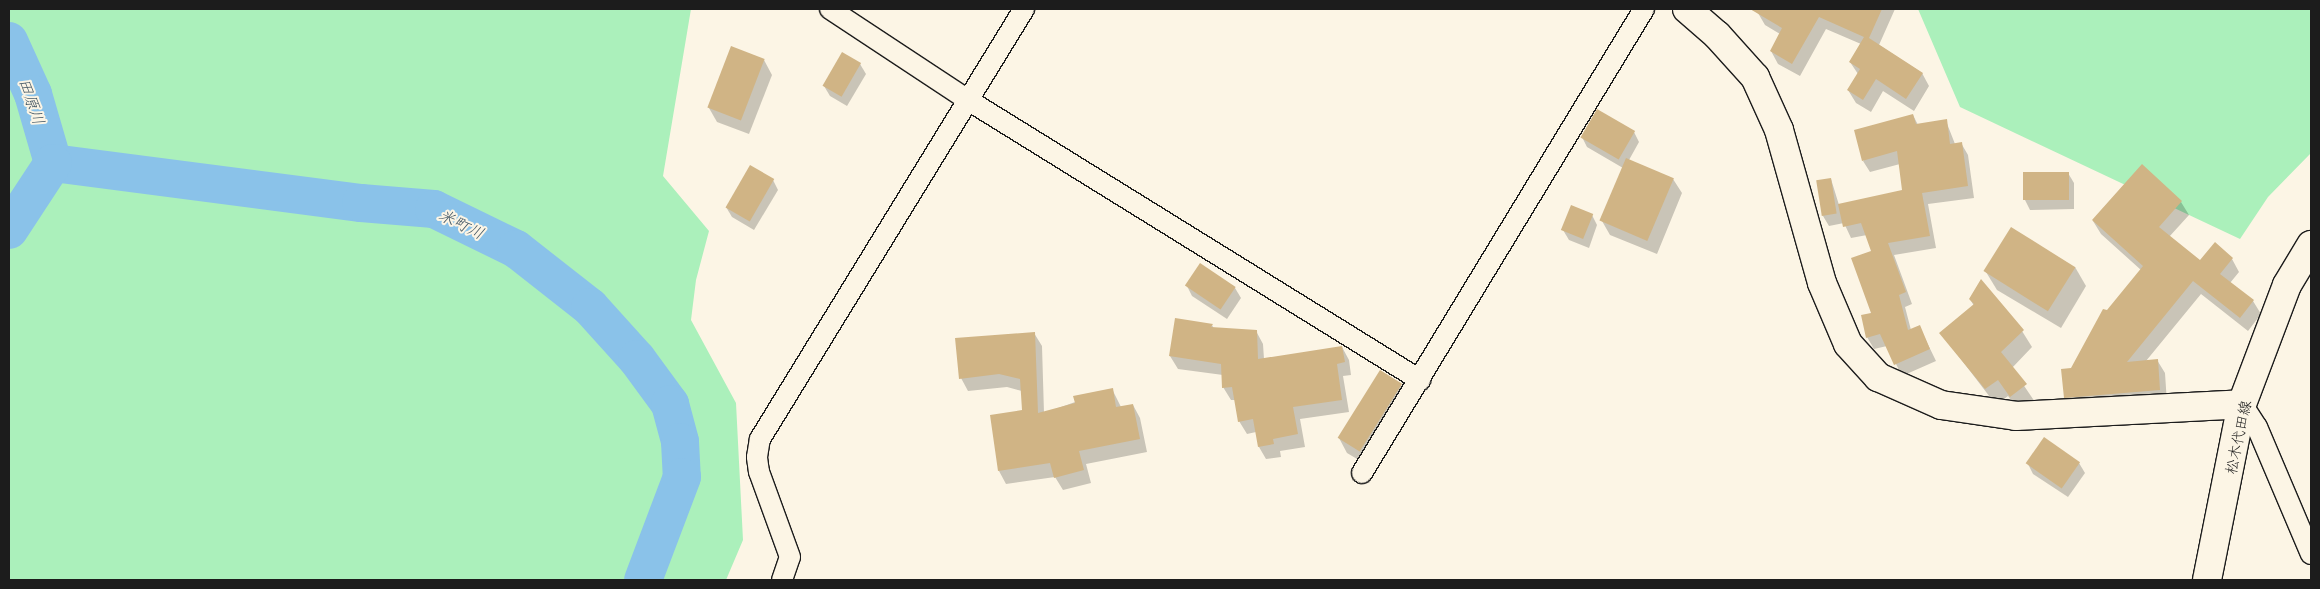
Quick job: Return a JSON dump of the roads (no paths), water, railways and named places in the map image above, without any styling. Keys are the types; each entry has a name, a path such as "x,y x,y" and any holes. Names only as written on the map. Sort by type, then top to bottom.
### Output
{"street":[{"path":"830,9 968,100 1420,380"},
{"path":"782,580 790,557 759,472 756,457 760,439 1024,9"},
{"path":"1362,472 1420,380 1644,9"},
{"path":"1687,9 1718,35 1755,77 1779,130 1822,283 1848,344 1878,377 1941,404 2016,416 2242,404 2257,427 2311,554"},
{"name":"松木代田線","path":"2207,579 2242,404 2287,285 2311,245"}],"waterway":[{"name":"田原川","path":"9,41 33,94 53,163"},
{"name":"米町川","path":"53,163 361,203 434,209 516,249 590,307 637,359 670,404 680,442 682,477 643,580"},
{"name":"米町川","path":"9,230 53,163"}]}
